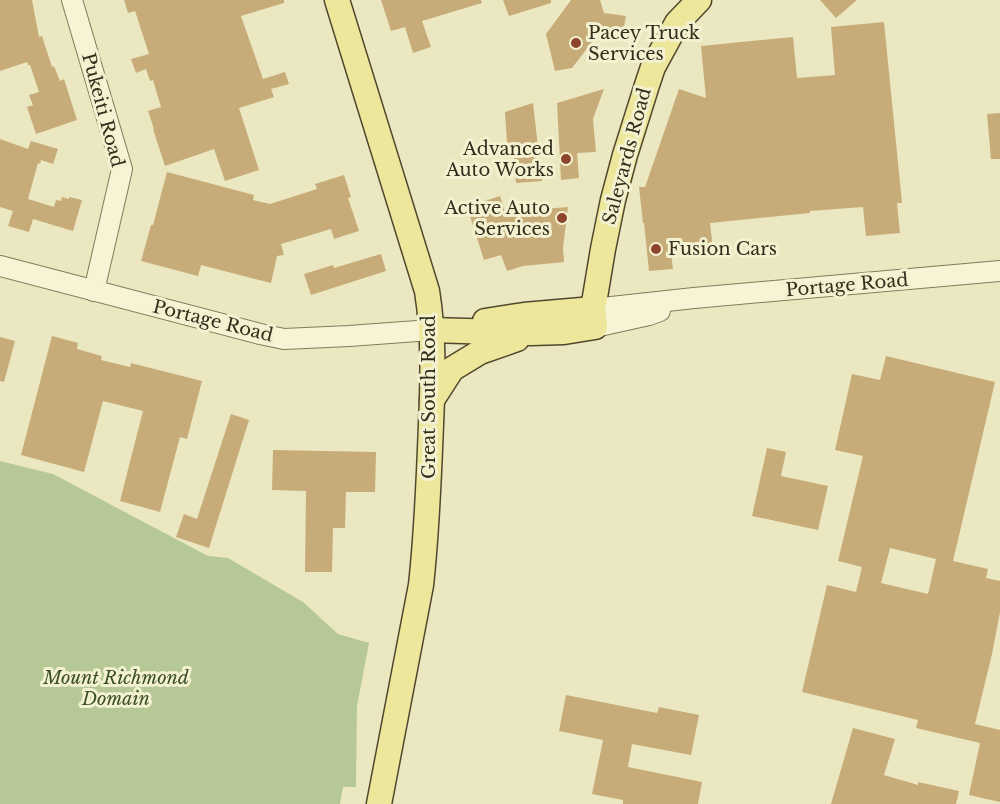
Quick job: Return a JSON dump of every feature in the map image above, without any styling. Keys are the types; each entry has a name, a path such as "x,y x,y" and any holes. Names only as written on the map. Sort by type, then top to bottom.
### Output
{"main road":[{"name":"Great South Road","path":"337,0 427,291 431,330 432,400 427,531 421,585 380,804"},
{"name":"Saleyards Road","path":"594,318 613,200 653,66 677,23 699,0"},
{"path":"432,400 452,369 480,352 518,339 527,324 585,291 601,264"},
{"name":"Portage Road","path":"431,330 594,318"}],"street":[{"name":"Pukeiti Road","path":"72,0 122,169 94,291"},
{"name":"Portage Road","path":"0,266 284,339 431,330"},
{"name":"Portage Road","path":"594,318 694,298 1000,271"}],"green space":[{"name":"Mount Richmond Domain","path":"0,461 53,474 208,556 228,558 303,602 338,634 369,643 357,706 356,787 343,787 340,804 0,804"}],"building":[{"path":"0,0 32,0 39,37 42,36 52,67 54,66 60,81 64,79 77,120 36,134 27,107 33,105 29,95 39,92 30,65 27,62 0,71"},
{"path":"124,0 284,0 284,3 241,16 263,79 285,72 289,84 271,89 274,97 239,108 259,170 225,181 214,149 165,166 148,111 161,107 153,80 150,81 146,69 136,73 131,59 149,54 135,11 128,13"},
{"path":"381,0 481,0 482,3 422,21 431,47 413,53 405,27 391,31"},
{"path":"503,0 551,0 551,3 509,16"},
{"path":"571,0 600,0 604,13 626,16 623,32 602,29 572,68 555,71 546,34"},
{"path":"820,0 857,0 836,18"},
{"path":"884,22 902,203 897,203 900,233 866,236 863,207 710,223 713,249 671,253 673,269 649,271 639,187 645,187 679,89 706,98 701,46 793,37 797,78 835,75 831,27"},
{"path":"604,89 593,119 596,152 577,153 579,178 561,180 557,103"},
{"path":"533,103 542,181 516,183 514,158 508,158 505,112"},
{"path":"1000,113 1000,159 991,159 987,114"},
{"path":"0,139 28,149 31,141 58,149 53,164 41,160 40,164 38,163 28,199 54,207 56,200 61,201 62,197 82,200 73,231 33,219 29,232 8,226 13,211 0,207"},
{"path":"167,172 254,195 253,200 270,204 317,189 315,184 344,175 351,197 348,198 359,231 334,239 331,229 281,244 284,255 277,256 271,283 201,265 198,276 141,261"},
{"path":"500,196 505,212 568,207 563,248 564,262 523,266 507,271 501,255 484,260 467,207"},
{"path":"381,254 386,271 311,295 304,274"},
{"path":"52,336 78,343 77,349 102,356 101,360 130,367 131,363 202,381 187,439 180,437 160,512 120,501 143,411 103,401 84,472 21,455"},
{"path":"0,337 15,341 4,382 0,381"},
{"path":"886,356 995,382 953,561 988,569 986,578 1000,581 1000,612 975,724 1000,730 1000,802 969,795 980,743 916,728 918,720 802,692 827,585 856,592 862,567 838,561 863,456 835,450 852,374 880,380","holes":["890,548 936,559 928,594 881,583"]},
{"path":"231,414 249,420 209,548 176,537 184,514 197,519"},
{"path":"767,448 786,452 781,476 828,486 818,530 752,516"},
{"path":"273,450 376,452 375,492 346,492 345,528 333,528 332,572 305,572 306,491 272,490"},
{"path":"566,695 657,713 659,707 699,715 691,755 632,744 628,767 702,782 698,804 623,804 623,800 592,794 603,740 559,731"},
{"path":"853,728 895,739 884,775 918,785 918,782 959,791 956,804 831,804"}],"place":[{"name":"Pacey Truck Services","path":"576,43"},
{"name":"Advanced Auto Works","path":"566,159"},
{"name":"Active Auto Services","path":"562,218"},
{"name":"Fusion Cars","path":"656,249"}]}
